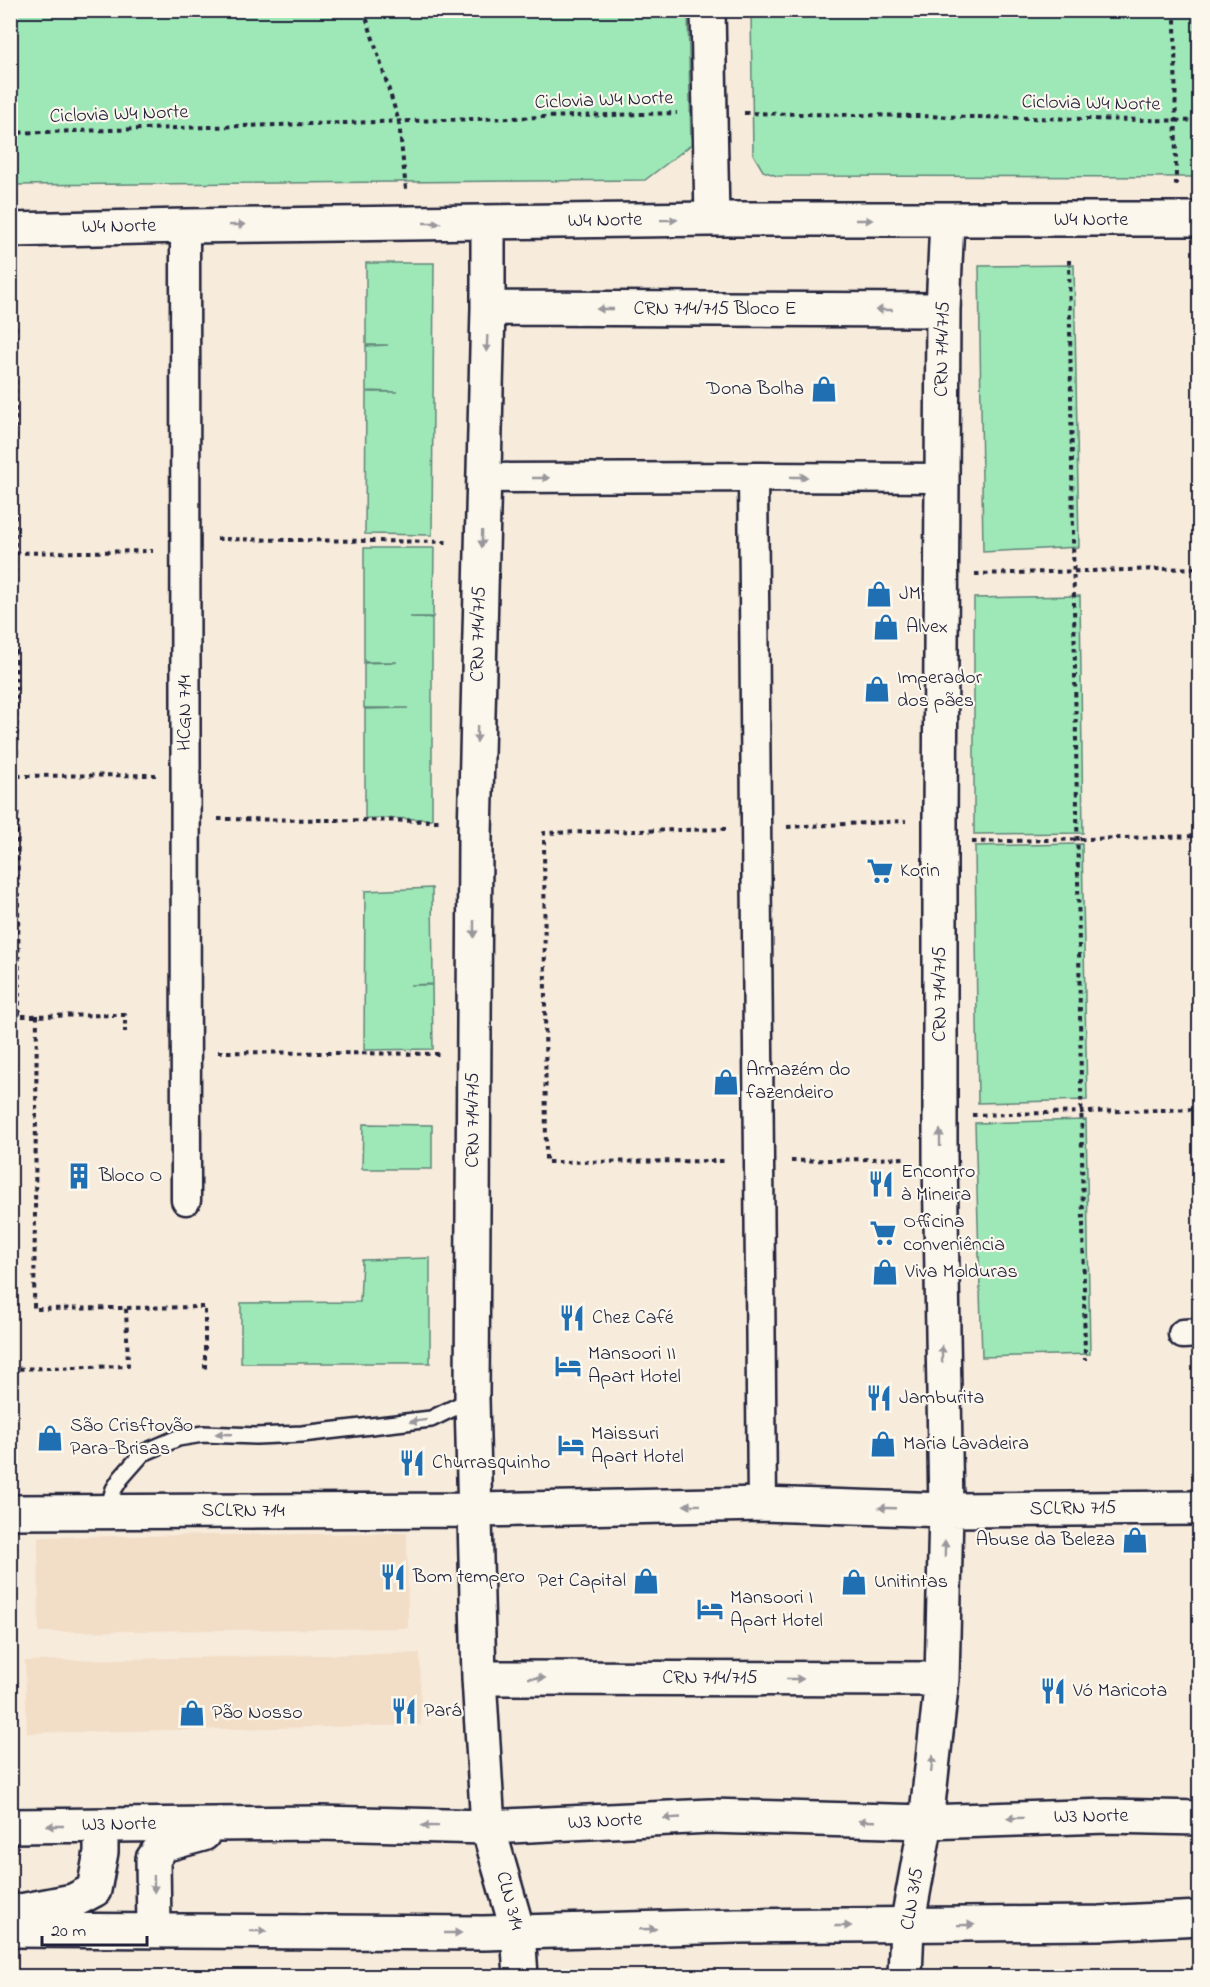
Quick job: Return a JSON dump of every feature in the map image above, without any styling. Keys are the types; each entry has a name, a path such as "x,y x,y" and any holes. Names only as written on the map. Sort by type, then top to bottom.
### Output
{"street":[{"path":"708,10 712,219"},
{"name":"W4 Norte","path":"13,244 184,226 712,219 1188,219"},
{"name":"CRN 714/715","path":"926,1822 942,1679 946,1510 940,1157 939,819 943,310 946,220"},
{"name":"CRN 714/715","path":"488,223 488,308 475,836 472,1399 479,1678 488,1827"},
{"name":"HCGN 714","path":"184,226 186,1200"},
{"name":"CRN 714/715 Bloco E","path":"488,308 943,310"},
{"path":"753,477 762,1504"},
{"path":"483,478 942,478"},
{"path":"476,1510 762,1504 946,1510"},
{"name":"SCLRN 715","path":"946,1510 1200,1508"},
{"name":"SCLRN 714","path":"10,1512 476,1510"},
{"name":"CRN 714/715","path":"479,1678 942,1679"},
{"name":"W3 Norte","path":"10,1826 318,1823 488,1827 710,1816 926,1822 1107,1816 1200,1818"},
{"name":"CLN 315","path":"905,1977 907,1926 926,1822"},
{"path":"154,1930 153,1859 163,1845 239,1824"},
{"path":"10,1913 73,1901 93,1890 102,1852 100,1826"},
{"name":"CLN 314","path":"488,1827 518,1932 521,1977"},
{"path":"1099,1923 1200,1904"},
{"path":"10,1930 518,1932 737,1926 1099,1923 1200,1918"}],"lane":[{"path":"106,1512 114,1489 143,1453 178,1438 203,1434 256,1436 302,1434 431,1419 472,1399"}],"path":[{"path":"364,10 399,122 410,223"},
{"path":"1175,10 1177,120 1188,219"},
{"name":"Ciclovia W4 Norte","path":"10,133 710,112 1200,120"},
{"path":"13,244 19,1016 125,1015 125,1032"},
{"path":"1069,260 1085,1360"},
{"path":"216,539 448,542"},
{"path":"15,553 160,551"},
{"path":"971,574 1200,568"},
{"path":"17,776 159,775"},
{"path":"208,819 448,821"},
{"path":"939,819 756,828 544,833 546,1162 940,1157"},
{"path":"971,842 1200,836"},
{"path":"37,1016 34,1310 206,1307 205,1370"},
{"path":"207,1052 448,1054"},
{"path":"972,1116 1200,1109"},
{"path":"10,1369 128,1366 126,1308"}],"shaded area":[{"path":"407,1533 408,1628 39,1632 38,1537"},
{"path":"420,1653 421,1725 27,1733 25,1661"}],"green space":[{"path":"10,11 688,11 691,145 645,180 11,185"},
{"path":"751,11 1199,11 1199,177 777,176 763,171 753,154"},
{"path":"366,263 434,263 432,535 365,534 366,392 397,392 366,391 366,346 388,345 366,345"},
{"path":"1074,265 1079,547 983,552 979,266"},
{"path":"364,548 434,548 433,617 410,617 432,618 432,819 365,818 365,709 408,708 364,708 364,663 397,662 364,662"},
{"path":"1080,596 1083,833 974,834 974,598"},
{"path":"1082,844 1087,1100 978,1103 975,846"},
{"path":"432,888 433,984 410,985 432,985 433,1049 364,1050 365,891"},
{"path":"1086,1120 1090,1354 982,1357 975,1123"},
{"path":"363,1124 432,1125 432,1169 362,1169"},
{"path":"430,1258 430,1363 241,1363 241,1303 360,1302 362,1260"}],"place":[{"name":"Dona Bolha","path":"824,389"},
{"name":"JM","path":"879,594"},
{"name":"Alvex","path":"886,627"},
{"name":"Imperador dos pães","path":"877,689"},
{"name":"Korin","path":"880,871"},
{"name":"Armazém do fazendeiro","path":"726,1082"},
{"name":"Bloco O","path":"79,1176"},
{"name":"Encontro à Mineira","path":"881,1184"},
{"name":"Officina conveniência","path":"883,1233"},
{"name":"Viva Molduras","path":"885,1272"},
{"name":"Chez Café","path":"572,1318"},
{"name":"Mansoori II Apart Hotel","path":"568,1366"},
{"name":"Jamburita","path":"879,1398"},
{"name":"São Crisftovão Para-Brisas","path":"50,1438"},
{"name":"Maria Lavadeira","path":"883,1444"},
{"name":"Maissuri Apart Hotel","path":"571,1445"},
{"name":"Churrasquinho","path":"412,1463"},
{"name":"Abuse da Beleza","path":"1135,1540"},
{"name":"Bom tempero","path":"393,1577"},
{"name":"Pet Capital","path":"646,1581"},
{"name":"Unitintas","path":"854,1582"},
{"name":"Mansoori I Apart Hotel","path":"710,1609"},
{"name":"Vó Maricota","path":"1053,1691"},
{"name":"Pará","path":"404,1711"},
{"name":"Pão Nosso","path":"192,1713"}]}
